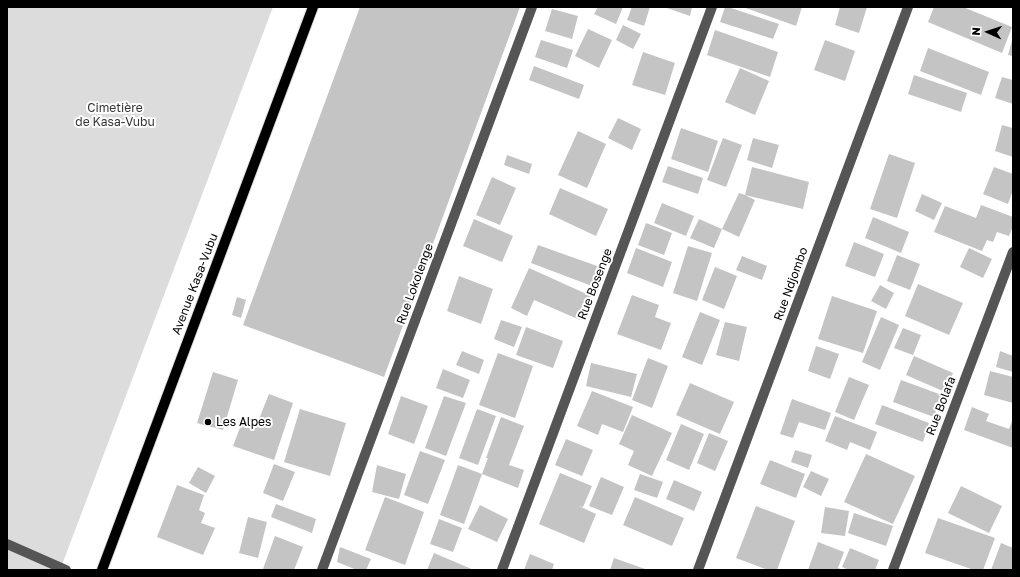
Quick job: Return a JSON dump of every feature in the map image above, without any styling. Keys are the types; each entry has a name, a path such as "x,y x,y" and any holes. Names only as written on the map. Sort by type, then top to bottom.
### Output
{"main road":[{"name":"Avenue Kasa-Vubu","path":"102,570 313,7"}],"street":[{"name":"Rue Lokolenge","path":"322,570 532,7"},
{"name":"Rue Bosenge","path":"502,570 712,7"},
{"name":"Rue Ndjombo","path":"698,570 908,7"},
{"name":"Rue Bolafa","path":"893,570 1013,252"},
{"path":"7,544 66,570"}],"green space":[{"name":"Cimetière de Kasa-Vubu","path":"7,7 273,7 60,570 7,570"}],"building":[{"path":"360,7 520,7 384,377 243,325"},
{"path":"598,7 623,7 616,24 594,14"},
{"path":"632,7 650,7 644,26 627,20"},
{"path":"664,7 692,7 690,16"},
{"path":"725,7 779,24 773,39 720,22"},
{"path":"743,7 802,7 796,26"},
{"path":"840,7 867,7 859,33 835,25"},
{"path":"934,7 963,7 1012,27 1002,53 928,22"},
{"path":"552,9 578,16 572,39 545,31"},
{"path":"623,25 641,34 633,49 616,40"},
{"path":"588,29 612,40 599,68 575,56"},
{"path":"715,30 778,52 770,77 707,55"},
{"path":"1013,37 1013,56 1008,55"},
{"path":"541,40 573,50 567,68 535,57"},
{"path":"825,40 855,51 845,81 814,70"},
{"path":"928,48 989,72 981,95 920,71"},
{"path":"643,52 675,63 665,95 632,85"},
{"path":"534,66 584,85 579,99 529,80"},
{"path":"740,68 769,81 755,115 725,102"},
{"path":"914,75 967,93 961,112 908,94"},
{"path":"1002,77 1013,80 1013,104 995,98"},
{"path":"618,118 641,129 632,150 608,138"},
{"path":"1002,125 1013,128 1013,157 995,151"},
{"path":"681,128 718,141 708,172 671,159"},
{"path":"578,131 606,144 587,188 558,175"},
{"path":"723,138 742,145 726,187 707,180"},
{"path":"753,138 779,145 772,168 747,160"},
{"path":"889,154 915,163 897,218 870,209"},
{"path":"507,155 532,164 529,174 504,165"},
{"path":"668,166 703,178 698,194 662,182"},
{"path":"752,167 809,182 803,209 745,195"},
{"path":"994,167 1013,174 1013,190 1008,204 983,194"},
{"path":"492,177 516,188 500,225 476,215"},
{"path":"560,188 608,209 596,236 549,214"},
{"path":"739,193 755,200 739,237 722,229"},
{"path":"922,194 942,203 934,220 915,211"},
{"path":"662,203 694,216 686,236 654,223"},
{"path":"981,205 1013,217 1013,226 1009,236 997,232 993,242 987,240 982,251 934,232 945,206 976,218"},
{"path":"873,217 909,232 901,253 865,238"},
{"path":"474,219 513,236 502,262 463,246"},
{"path":"699,219 722,229 714,248 690,238"},
{"path":"646,223 672,233 664,255 638,245"},
{"path":"854,242 884,254 875,277 845,266"},
{"path":"538,245 600,267 592,286 531,263"},
{"path":"688,246 712,253 697,301 673,293"},
{"path":"636,248 672,262 663,287 627,273"},
{"path":"969,248 992,259 983,278 960,267"},
{"path":"897,255 920,264 910,290 887,281"},
{"path":"742,256 767,266 762,280 736,270"},
{"path":"715,267 737,276 724,309 702,300"},
{"path":"529,268 591,296 580,320 534,300 527,316 511,308"},
{"path":"459,276 493,289 481,324 447,311"},
{"path":"918,284 963,303 949,335 905,316"},
{"path":"880,285 894,293 886,309 871,301"},
{"path":"632,295 659,305 655,317 671,323 661,350 617,334"},
{"path":"832,296 877,311 863,353 818,339"},
{"path":"237,297 246,300 241,318 232,315"},
{"path":"700,312 720,320 702,365 682,357"},
{"path":"881,317 899,325 880,370 862,362"},
{"path":"501,320 522,327 514,347 494,339"},
{"path":"725,322 747,327 739,361 716,355"},
{"path":"526,327 563,341 553,368 516,355"},
{"path":"903,328 921,335 913,355 894,348"},
{"path":"816,346 839,354 830,379 808,371"},
{"path":"462,351 484,360 479,374 456,365"},
{"path":"1000,351 1013,356 1013,372 996,367"},
{"path":"498,353 533,366 515,418 479,405"},
{"path":"914,356 953,373 945,392 906,375"},
{"path":"648,358 668,366 652,408 632,400"},
{"path":"591,363 637,374 631,397 586,386"},
{"path":"443,369 470,380 463,398 436,388"},
{"path":"990,371 1013,377 1013,403 984,395"},
{"path":"213,372 238,380 223,430 197,423"},
{"path":"849,377 869,385 854,420 835,412"},
{"path":"901,380 942,395 934,417 893,402"},
{"path":"690,383 734,402 720,434 676,415"},
{"path":"592,391 633,407 623,432 602,424 598,435 577,426"},
{"path":"269,394 293,403 274,460 233,446 241,425 255,429"},
{"path":"401,396 428,406 414,444 388,434"},
{"path":"444,396 466,403 446,456 425,448"},
{"path":"792,399 831,413 825,430 799,422 793,438 780,434"},
{"path":"882,405 929,423 923,442 875,424"},
{"path":"972,407 989,414 986,421 1009,429 1013,419 1013,448 964,430"},
{"path":"300,409 346,423 330,476 284,462"},
{"path":"477,409 496,416 478,465 459,458"},
{"path":"632,415 672,433 652,476 628,465 634,451 619,444"},
{"path":"835,416 877,432 870,450 850,442 847,450 825,441"},
{"path":"501,417 524,426 509,465 524,470 518,488 482,474 488,458 486,458"},
{"path":"681,424 704,434 689,470 666,460"},
{"path":"709,433 728,441 715,471 697,463"},
{"path":"566,439 593,450 582,476 555,465"},
{"path":"795,450 812,455 808,468 791,462"},
{"path":"420,451 445,460 428,504 404,495"},
{"path":"866,454 915,476 893,524 844,502"},
{"path":"770,460 805,474 796,498 760,484"},
{"path":"274,464 295,472 283,501 263,493"},
{"path":"377,465 406,474 399,499 372,492"},
{"path":"458,465 482,474 464,524 440,515"},
{"path":"198,467 215,476 206,493 189,483"},
{"path":"811,471 829,479 821,496 803,487"},
{"path":"560,473 592,486 583,507 579,506 596,514 584,543 539,524"},
{"path":"640,474 663,482 657,498 634,490"},
{"path":"601,477 624,487 612,515 589,506"},
{"path":"674,480 702,492 694,511 666,499"},
{"path":"177,485 204,495 199,510 205,513 201,523 215,528 203,555 157,537"},
{"path":"961,486 1002,506 989,533 948,513"},
{"path":"385,497 424,512 405,565 365,550"},
{"path":"635,497 684,518 672,546 623,525"},
{"path":"276,504 316,519 312,533 271,517"},
{"path":"480,505 508,519 497,542 468,529"},
{"path":"756,506 795,521 777,570 768,570 736,558"},
{"path":"825,507 849,511 845,536 821,533"},
{"path":"854,513 893,526 886,546 848,533"},
{"path":"248,517 267,522 258,558 239,553"},
{"path":"938,518 995,538 983,570 974,570 925,553"},
{"path":"439,519 462,528 453,552 430,544"},
{"path":"275,536 303,547 294,570 263,569"},
{"path":"818,542 844,552 838,568 843,570 808,570"},
{"path":"1001,543 1013,548 1013,570 991,570"},
{"path":"340,547 371,559 366,570 357,570 337,562"},
{"path":"850,548 879,560 875,570 849,570 842,567"},
{"path":"434,553 474,570 427,570"},
{"path":"530,554 554,564 552,570 524,570"},
{"path":"614,558 648,570 610,570"}],"place":[{"name":"Les Alpes","path":"208,422"}]}
